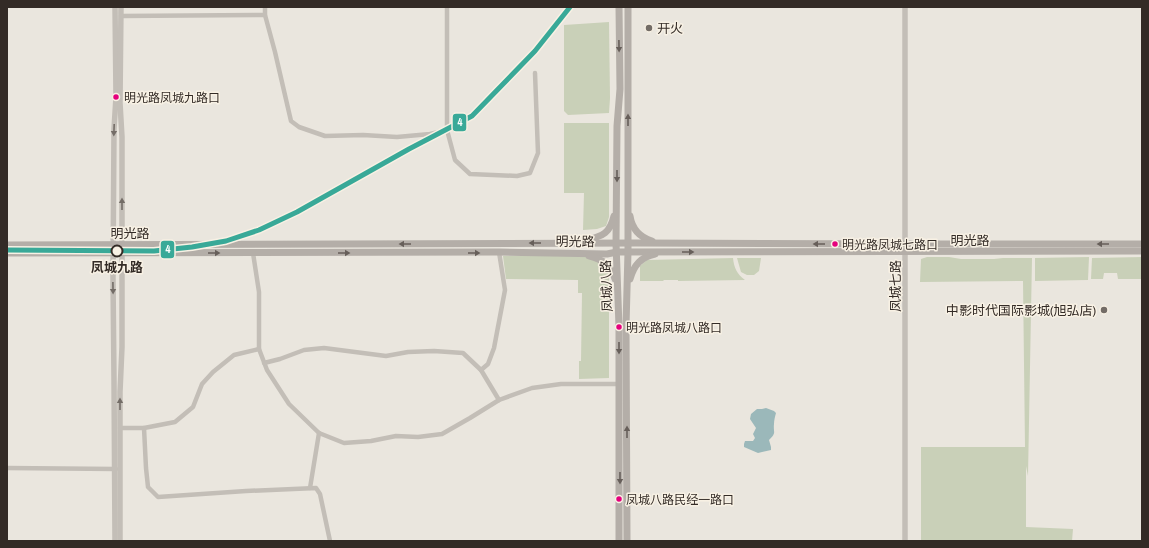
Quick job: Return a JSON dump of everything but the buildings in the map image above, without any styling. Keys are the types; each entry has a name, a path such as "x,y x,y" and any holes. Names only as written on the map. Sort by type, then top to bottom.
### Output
{"main road":[{"name":"凤城八路","path":"619,7 620,90 617,126 616,202 619,384 619,541"},
{"name":"凤城八路","path":"627,541 628,7"},
{"path":"627,201 632,224 638,234 647,239 662,243"},
{"path":"579,243 596,238 607,231 612,223 616,202"},
{"name":"明光路","path":"7,245 662,243 1142,252"},
{"name":"明光路","path":"7,253 499,252 607,254 617,252 1142,244"},
{"path":"627,290 630,277 637,263 643,258 662,252"},
{"path":"579,253 600,259 607,264 613,273 618,290"}],"street":[{"path":"115,7 116,97 114,129 113,253 117,469 120,541"},
{"path":"115,541 120,428 122,253 122,137 120,103 121,7"},
{"path":"265,7 265,15 291,121 299,127 325,136 363,134 397,137 430,134 447,130"},
{"path":"448,7 447,130 455,160 470,174 517,176 530,173 538,153 535,73"},
{"name":"凤城七路","path":"905,7 905,541"},
{"path":"121,16 265,15"},
{"path":"481,370 488,364 494,348 505,290 499,252"},
{"path":"253,253 259,292 259,349 267,370 289,404 319,433 344,443 371,441 396,436 418,437 442,434 499,400 532,388 561,384 619,384"},
{"path":"264,363 304,350 324,348 386,356 408,352 434,351 463,353 481,370 499,400"},
{"path":"120,428 144,428 175,422 193,407 202,384 213,372 234,355 259,349"},
{"path":"144,428 148,487 158,498 246,491 316,488 320,494 330,541"},
{"path":"310,488 319,433"},
{"path":"7,468 117,469"}],"green space":[{"path":"609,22 609,113 568,115 564,111 564,25"},
{"path":"564,123 609,123 609,217 606,226 597,229 583,230 584,193 564,193"},
{"path":"503,256 592,256 607,263 609,275 609,378 579,379 579,361 581,361 582,293 578,293 578,280 506,279"},
{"path":"927,257 949,257 961,259 1032,258 1028,476 1026,466 1026,527 1073,529 1072,541 921,541 921,447 1025,447 1023,281 920,282 921,259"},
{"path":"1089,257 1088,280 1035,281 1035,258"},
{"path":"1142,257 1142,279 1118,279 1117,273 1104,273 1103,279 1091,279 1092,258"},
{"path":"733,258 736,270 745,280 640,281 640,266 647,260"},
{"path":"737,258 761,258 759,271 754,275 747,275 741,272"}],"water":[{"path":"766,408 776,413 774,421 774,434 769,440 771,450 758,453 744,447 744,444 745,441 753,441 755,438 753,434 756,428 750,419 751,414 757,409"}],"transit line":[{"name":"4","path":"7,250 154,251 192,247 226,241 259,230 297,212 409,149 472,116 535,51 570,7"}],"place":[{"name":"开火","path":"649,28"},
{"name":"明光路凤城九路口","path":"116,97"},
{"name":"明光路凤城七路口","path":"835,244"},
{"name":"凤城九路","path":"117,251"},
{"name":"中影时代国际影城(旭弘店)","path":"1104,310"},
{"name":"明光路凤城八路口","path":"619,327"},
{"name":"凤城八路民经一路口","path":"619,499"}]}
